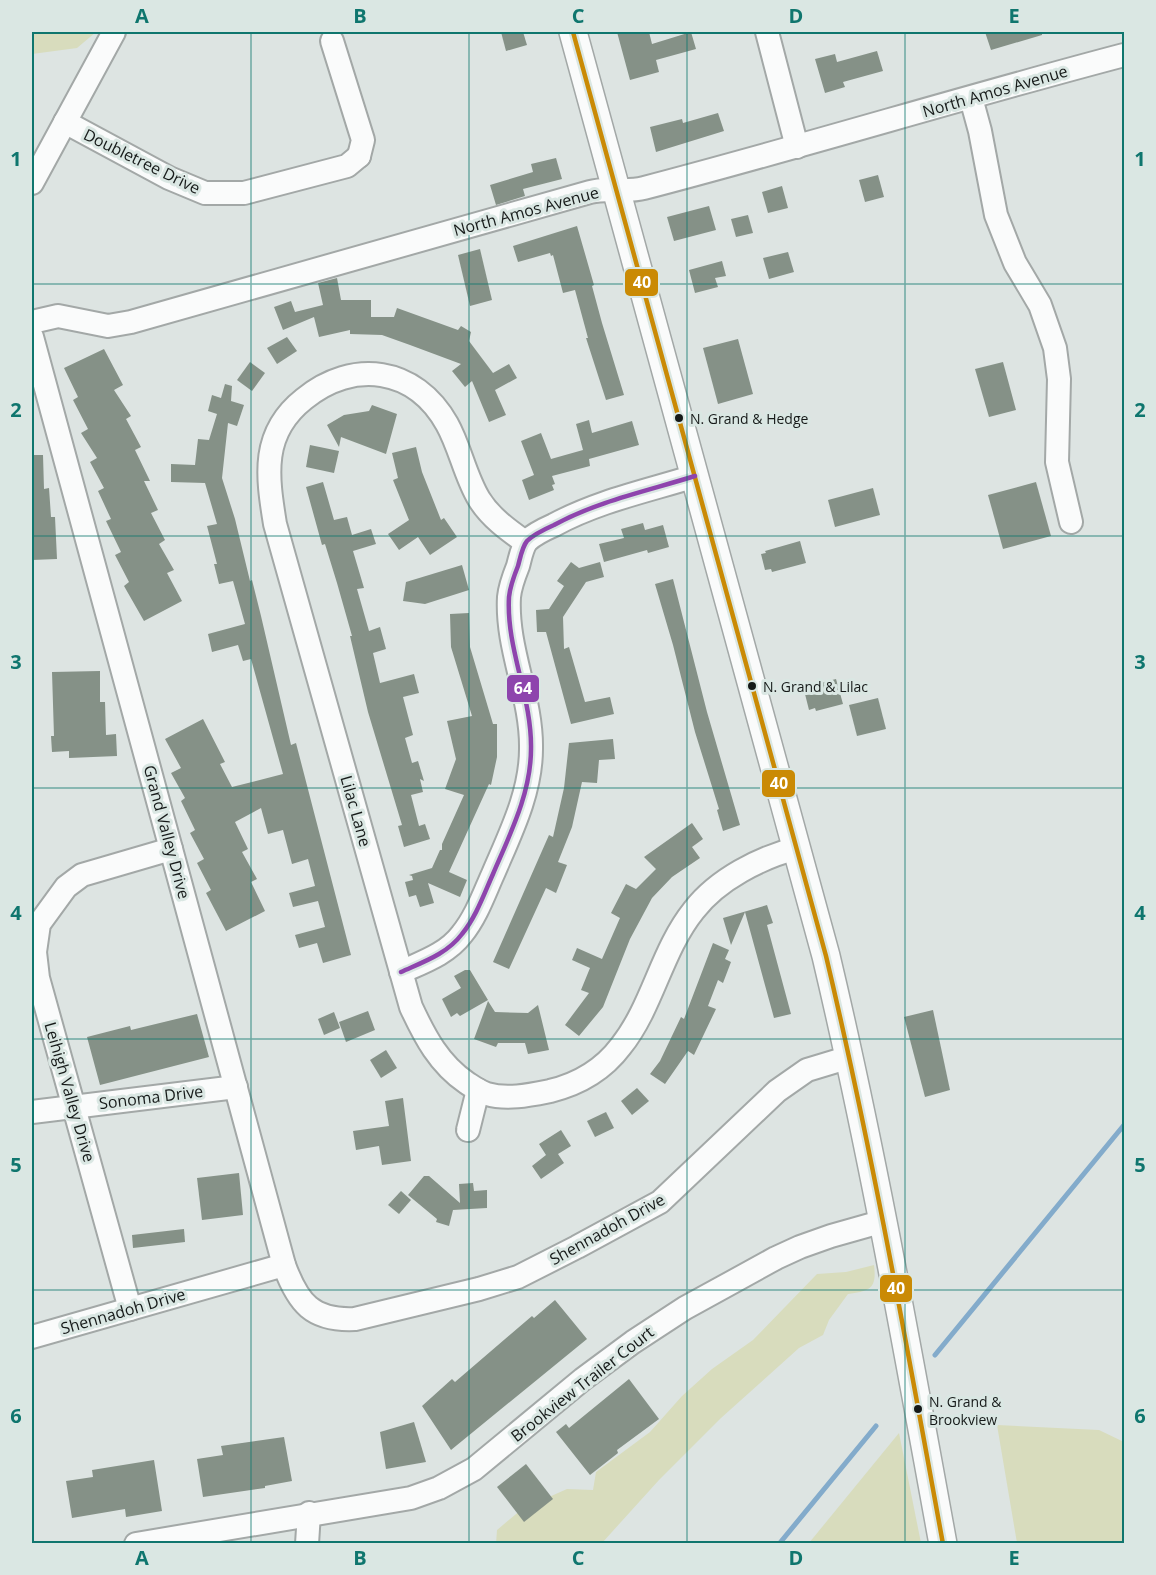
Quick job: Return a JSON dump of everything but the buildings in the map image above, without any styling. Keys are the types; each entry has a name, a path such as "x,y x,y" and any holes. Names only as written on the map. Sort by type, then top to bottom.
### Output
{"main road":[{"path":"573,32 826,956 850,1057 884,1221 943,1544"}],"street":[{"path":"32,183 39,149 64,122 114,32"},
{"path":"767,32 797,147"},
{"name":"Doubletree Drive","path":"64,122 169,178 205,193 244,193 347,166 366,159 363,140 332,41"},
{"name":"North Amos Avenue","path":"32,322 58,316 108,326 131,322 599,189 639,189 1125,55"},
{"path":"971,98 980,131 996,215 1015,263 1040,305 1055,348 1059,379 1057,462 1071,522"},
{"name":"Grand Valley Drive","path":"32,337 284,1265 292,1288 304,1304 322,1315"},
{"name":"Lilac Lane","path":"525,542 491,515 478,498 447,425 435,405 404,380 369,373 341,378 307,396 296,405 274,435 269,467 275,524 411,1007 422,1031 440,1059 460,1078 487,1094 527,1096 563,1087 586,1078 603,1067 636,1025 669,951 698,905 718,886 778,854 797,848"},
{"path":"401,972 446,950 462,934 478,909 523,798 528,780 531,748 526,704 509,628 509,595 525,542 577,512 695,476"},
{"name":"Leihigh Valley Drive","path":"130,1309 38,978 34,952 39,924 66,887 82,875 171,849"},
{"name":"Shennadoh Drive","path":"322,1315 336,1320 356,1318 479,1289 525,1274 660,1202 777,1091 807,1070 850,1057"},
{"name":"Sonoma Drive","path":"32,1112 236,1087"},
{"path":"468,1130 478,1090"},
{"name":"Brookview Trailer Court","path":"136,1544 309,1513 411,1498 455,1481 474,1469 583,1379 633,1342 686,1308 792,1251 831,1236 884,1221"},
{"name":"Shennadoh Drive","path":"32,1337 284,1265"},
{"path":"307,1544 309,1513"}],"green space":[{"path":"32,32 96,32 77,48 32,54"},
{"path":"874,1265 873,1284 862,1292 848,1294 829,1320 823,1335 799,1348 721,1418 659,1480 602,1543 496,1544 497,1530 522,1509 567,1489 593,1490 596,1472 650,1432 682,1396 712,1369 753,1340 817,1274 846,1272"},
{"path":"997,1425 1099,1430 1124,1442 1124,1543 1017,1543"},
{"path":"899,1433 921,1543 809,1543"}],"waterway":[{"path":"935,1355 1124,1125"},
{"path":"779,1544 876,1426"}],"transit line":[{"name":"40","path":"573,32 826,956 874,1175 943,1544"},
{"name":"64","path":"401,972 442,952 456,941 467,927 483,897 523,797 530,765 530,730 511,635 509,597 525,544 540,532 588,509 695,476"}],"place":[{"name":"N. Grand & Hedge","path":"679,418"},
{"name":"N. Grand & Lilac","path":"752,686"},
{"name":"N. Grand & Brookview","path":"918,1409"}]}
